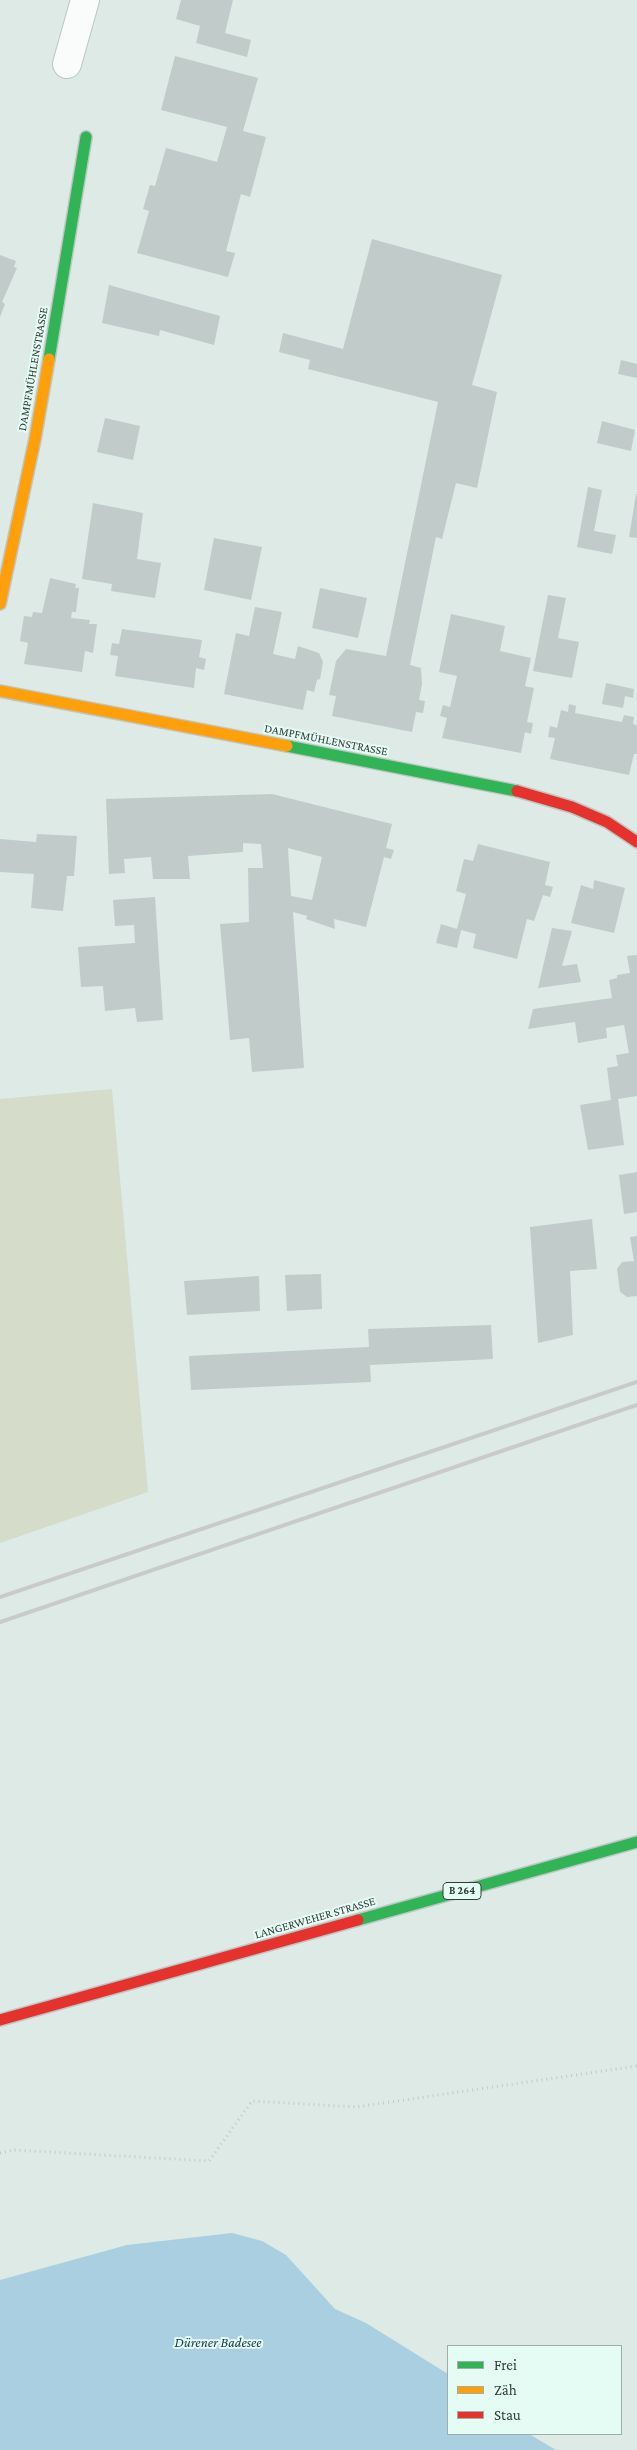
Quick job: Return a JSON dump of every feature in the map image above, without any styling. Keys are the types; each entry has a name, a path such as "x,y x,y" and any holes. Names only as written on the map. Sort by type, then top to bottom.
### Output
{"street":[{"path":"67,64 84,0"},
{"name":"DAMPFMÜHLENSTRASSE","path":"0,604 35,439 86,137"},
{"name":"DAMPFMÜHLENSTRASSE","path":"0,691 530,793 572,806 607,822 637,842"},
{"name":"LANGERWEHER STRASSE","path":"0,2020 637,1842"}],"path":[{"path":"0,2153 14,2150 209,2161 252,2102 356,2107 637,2066"}],"green space":[{"path":"112,1089 148,1492 0,1543 0,1099"}],"water":[{"name":"Dürener Badesee","path":"232,2233 262,2241 286,2255 335,2309 366,2323 447,2373 447,2435 531,2435 556,2450 0,2450 0,2280 127,2245"}],"building":[{"path":"181,0 233,0 225,33 251,40 247,57 196,43 200,26 176,19"},
{"path":"175,56 258,78 243,131 266,137 250,197 241,194 226,251 235,253 228,277 137,253 149,211 143,209 150,185 155,186 166,148 217,162 227,127 161,110"},
{"path":"372,239 502,275 472,385 497,392 477,488 456,483 442,539 436,537 410,665 421,668 422,684 419,700 425,701 423,713 416,712 412,732 332,716 336,696 329,695 336,661 346,649 386,656 438,402 308,369 310,360 279,352 283,333 343,349"},
{"path":"0,255 16,261 14,267 17,268 2,302 5,304 0,317"},
{"path":"109,285 220,316 214,345 160,330 159,336 102,323"},
{"path":"621,360 637,364 637,378 618,374"},
{"path":"105,418 140,426 133,460 97,452"},
{"path":"602,421 635,430 631,451 597,443"},
{"path":"588,487 602,490 594,531 616,535 612,554 577,547"},
{"path":"637,494 637,538 629,537"},
{"path":"93,503 143,513 137,559 161,563 155,598 111,591 112,584 82,579"},
{"path":"214,538 262,547 251,600 204,590"},
{"path":"50,578 76,584 75,588 79,588 76,612 72,612 71,618 90,620 89,624 97,624 93,653 85,651 82,672 24,664 28,643 20,641 24,616 32,617 33,612 42,613"},
{"path":"320,588 367,598 358,638 312,628"},
{"path":"548,595 566,598 558,638 579,642 572,678 533,671"},
{"path":"255,607 282,612 273,654 295,659 298,646 319,653 323,662 320,679 317,680 314,692 307,690 303,710 224,694 236,633 249,636"},
{"path":"451,614 505,626 500,651 531,658 525,686 534,688 527,722 533,723 531,734 525,732 521,753 442,738 447,718 440,716 443,705 450,707 457,676 439,672"},
{"path":"122,629 202,640 199,657 206,659 204,670 196,668 194,688 115,676 118,656 110,655 112,643 119,644"},
{"path":"606,683 634,689 633,698 625,696 623,708 602,704"},
{"path":"569,704 576,706 575,713 622,722 624,715 634,717 633,724 637,725 637,754 634,754 629,775 550,759 555,738 548,737 550,726 557,728 561,710 568,712"},
{"path":"272,794 392,824 386,848 394,850 391,859 384,857 366,927 334,919 335,929 306,919 307,916 293,912 304,1068 252,1072 249,1038 230,1040 220,924 249,922 248,868 263,868 261,844 243,843 243,852 188,856 190,879 153,879 151,857 124,859 125,873 109,874 106,799","holes":["288,848 322,857 312,900 291,896"]},
{"path":"37,834 77,836 74,876 67,876 63,911 31,908 34,874 0,872 0,839 36,842"},
{"path":"478,844 550,862 545,885 553,887 550,897 543,895 534,921 527,919 517,959 473,948 476,934 461,930 457,948 436,943 441,924 457,929 466,894 456,891 464,859 473,861"},
{"path":"594,880 625,888 614,933 571,923 581,885 593,889"},
{"path":"155,897 163,1020 137,1022 135,1008 105,1011 103,986 81,987 78,947 135,943 134,925 115,926 113,900"},
{"path":"552,928 572,931 562,966 577,964 581,982 538,988"},
{"path":"637,955 637,1096 618,1099 624,1145 588,1150 580,1105 611,1100 607,1068 618,1066 616,1055 629,1053 624,1025 606,1028 607,1038 578,1043 575,1022 528,1029 533,1009 612,998 609,980 617,978 617,975 630,973 627,956"},
{"path":"637,1172 637,1212 624,1214 619,1175"},
{"path":"592,1219 597,1269 570,1271 573,1335 538,1343 530,1227"},
{"path":"637,1236 637,1296 627,1297 620,1292 617,1269 622,1262 634,1261 630,1237"},
{"path":"321,1274 322,1309 287,1311 285,1275"},
{"path":"259,1276 260,1311 187,1315 184,1281"},
{"path":"491,1325 493,1359 370,1365 371,1382 191,1390 189,1356 369,1347 368,1329"}],"railway":[{"path":"0,1597 637,1382"},
{"path":"0,1622 637,1405"}],"traffic: fast":[{"path":"49,359 86,137"},
{"path":"287,746 517,791"},
{"path":"358,1920 637,1842"}],"traffic: slow":[{"path":"0,604 35,439 49,359"},
{"path":"0,691 287,746"}],"traffic: jam":[{"path":"517,791 572,807 607,822 637,842"},
{"path":"0,2020 358,1920"}]}
